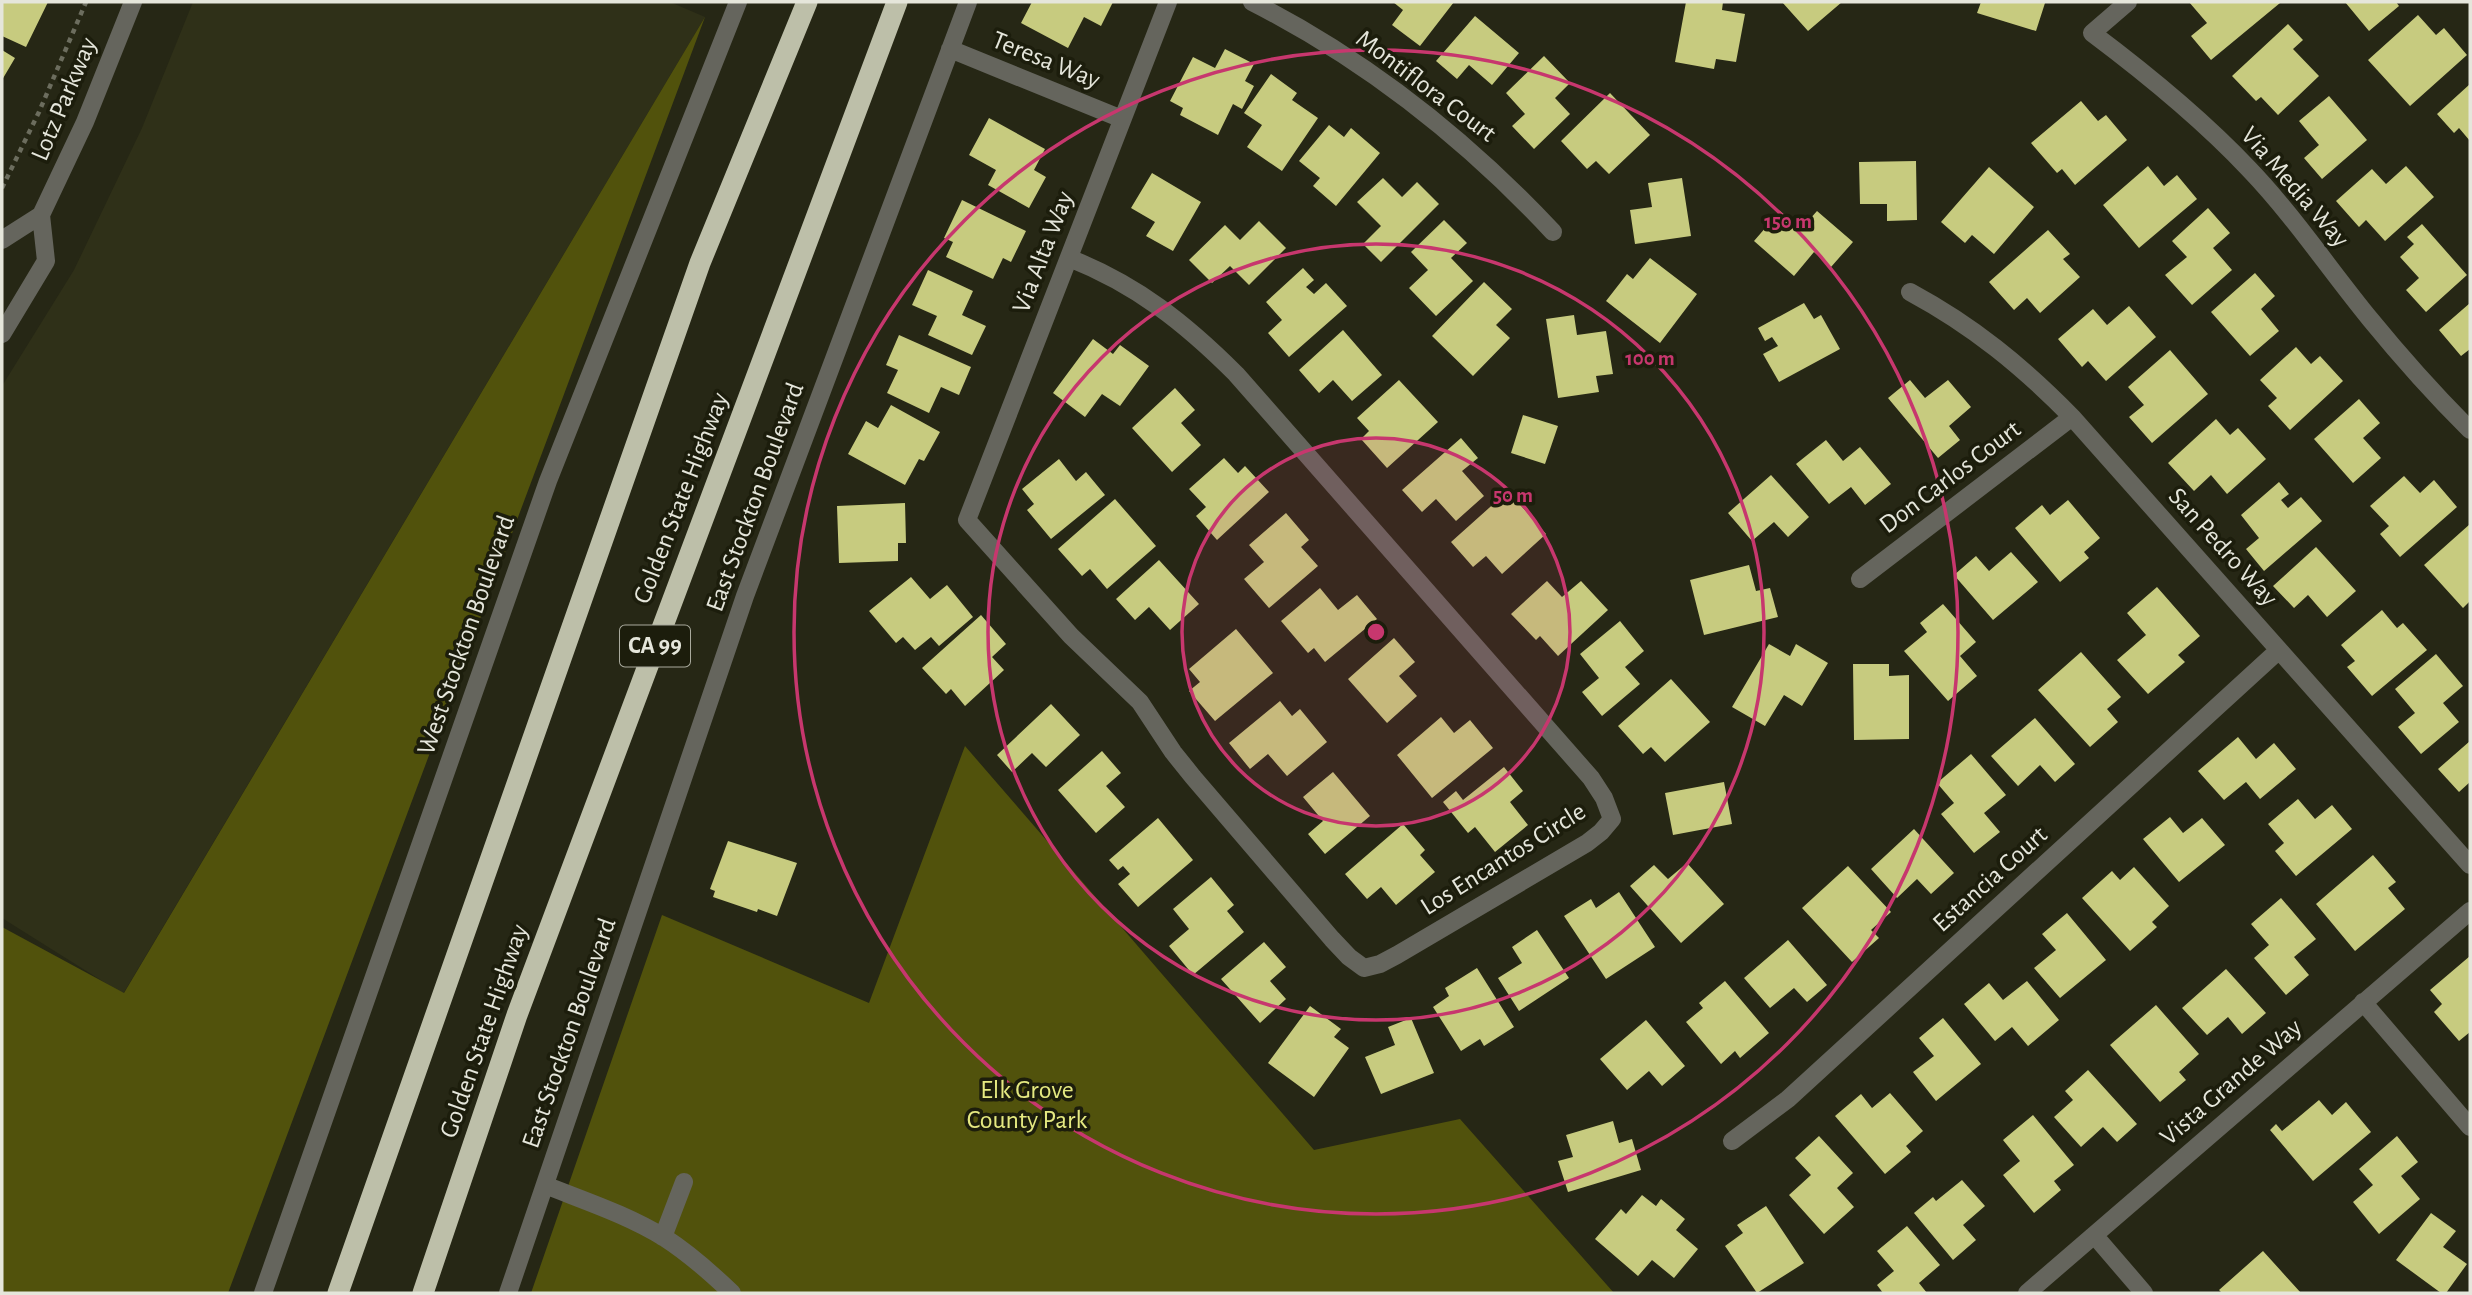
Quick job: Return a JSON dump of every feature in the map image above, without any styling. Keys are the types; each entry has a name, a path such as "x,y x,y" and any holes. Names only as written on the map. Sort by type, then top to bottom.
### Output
{"highway":[{"name":"Golden State Highway","path":"338,1293 700,263 807,2"},
{"name":"Golden State Highway","path":"423,1293 517,1015 897,2"}],"street":[{"name":"Lotz Parkway","path":"41,215 85,122 133,2"},
{"name":"West Stockton Boulevard","path":"263,1293 548,481 738,2"},
{"name":"East Stockton Boulevard","path":"508,1293 745,596 968,2"},
{"name":"Via Alta Way","path":"967,520 1168,2"},
{"name":"Montiflora Court","path":"1252,2 1317,38 1436,120 1490,168 1553,232"},
{"name":"Via Media Way","path":"2127,2 2092,33 2150,77 2202,122 2250,170 2294,221 2370,319 2470,430"},
{"name":"Teresa Way","path":"950,49 1122,119"},
{"path":"2,240 41,215 46,261 2,334"},
{"name":"Los Encantos Circle","path":"967,520 1071,636 1140,702 1193,777 1340,948 1364,968 1380,964 1397,955 1587,843 1612,819 1604,798 1591,778 1236,374 1199,337 1134,288 1069,258"},
{"name":"San Pedro Way","path":"1910,292 1987,340 2033,377 2072,417 2470,865"},
{"name":"Don Carlos Court","path":"1860,579 2072,417"},
{"name":"Estancia Court","path":"1732,1141 1788,1098 2279,650"},
{"name":"Vista Grande Way","path":"2027,1293 2470,911"},
{"path":"2363,1002 2470,1126"},
{"path":"663,1237 684,1182"},
{"path":"545,1185 621,1216 663,1237 698,1261 732,1293"},
{"path":"2095,1236 2144,1293"}],"path":[{"path":"2,188 39,112 86,2"}],"shaded area":[{"path":"193,2 670,2 705,17 123,994 2,918 2,386 74,270 142,128"}],"green space":[{"path":"705,17 228,1293 2,1293 2,927 124,993"},
{"name":"Elk Grove County Park","path":"965,746 1314,1150 1460,1119 1614,1293 531,1293 662,915 869,1003"}],"building":[{"path":"2,2 48,2 26,47 2,36"},
{"path":"1032,2 1113,2 1101,26 1084,17 1068,48 1021,23"},
{"path":"1393,2 1454,2 1420,46 1392,25 1403,10"},
{"path":"1686,2 1723,2 1722,10 1745,14 1736,62 1716,59 1714,69 1675,62"},
{"path":"1782,2 1842,2 1808,31"},
{"path":"1981,2 2045,3 2036,31 1977,13"},
{"path":"2189,2 2280,3 2211,60 2191,36 2207,23"},
{"path":"2345,2 2396,2 2399,6 2369,31"},
{"path":"2418,15 2436,35 2444,28 2467,55 2410,106 2368,60"},
{"path":"1475,16 1519,53 1492,85 1469,65 1457,79 1436,61"},
{"path":"2288,24 2303,40 2293,49 2319,76 2278,115 2261,97 2256,101 2232,76"},
{"path":"1225,49 1254,64 1245,81 1254,86 1242,109 1233,104 1218,135 1180,115 1183,108 1170,101 1193,57 1215,68"},
{"path":"2,50 15,58 2,80"},
{"path":"1544,56 1570,83 1555,98 1570,114 1534,149 1512,126 1525,114 1506,93"},
{"path":"1271,74 1297,93 1292,100 1318,118 1282,171 1247,147 1262,125 1244,113"},
{"path":"2470,84 2470,141 2459,128 2454,133 2437,114"},
{"path":"1610,93 1650,135 1609,174 1596,161 1587,169 1561,141"},
{"path":"2329,96 2367,140 2322,179 2304,158 2319,145 2299,121"},
{"path":"2081,101 2098,121 2106,115 2127,140 2075,185 2062,169 2057,173 2031,143"},
{"path":"989,118 1045,149 1034,170 1046,177 1029,208 988,185 996,170 969,155"},
{"path":"1329,125 1344,137 1351,128 1380,153 1336,206 1313,186 1320,178 1299,161"},
{"path":"1916,161 1917,220 1887,221 1887,204 1860,204 1859,162"},
{"path":"2148,166 2164,186 2177,175 2197,199 2139,248 2103,205"},
{"path":"2406,166 2434,197 2385,241 2366,220 2359,227 2336,201 2372,169 2386,184"},
{"path":"1989,167 2034,207 1994,254 1972,235 1965,243 1941,222"},
{"path":"1152,173 1201,202 1173,251 1146,236 1155,222 1131,208"},
{"path":"1383,178 1402,197 1417,182 1439,204 1381,262 1363,244 1381,226 1357,202"},
{"path":"1682,178 1691,236 1635,244 1630,210 1652,207 1648,183"},
{"path":"962,200 1026,231 1011,262 1003,258 993,279 946,257 953,242 944,238"},
{"path":"2208,208 2230,233 2213,248 2232,270 2192,305 2165,275 2187,257 2172,241"},
{"path":"1780,211 1801,229 1817,211 1853,242 1831,267 1814,252 1794,276 1754,241"},
{"path":"1444,220 1467,243 1451,258 1473,281 1436,316 1409,288 1428,270 1411,252"},
{"path":"1259,221 1286,248 1249,285 1230,266 1212,283 1189,260 1225,225 1240,240"},
{"path":"2422,224 2467,275 2426,312 2406,290 2419,278 2400,257 2414,244 2407,237"},
{"path":"2048,230 2070,254 2063,259 2080,277 2040,313 2027,298 2014,310 1989,282"},
{"path":"1650,258 1697,294 1660,343 1606,301 1627,274 1633,279"},
{"path":"1303,268 1314,280 1306,287 1314,294 1326,283 1347,306 1289,357 1268,333 1282,320 1266,302"},
{"path":"928,270 973,291 962,315 986,326 972,355 928,335 937,316 912,305"},
{"path":"2255,273 2275,296 2261,309 2279,331 2250,356 2211,312"},
{"path":"1484,282 1512,309 1496,325 1510,338 1473,376 1432,336"},
{"path":"1804,303 1814,319 1821,315 1840,349 1779,382 1763,354 1778,346 1772,337 1765,341 1758,328"},
{"path":"2470,303 2470,349 2461,356 2439,330"},
{"path":"2129,306 2156,337 2106,381 2088,361 2082,367 2058,339 2093,309 2107,325"},
{"path":"1574,315 1577,335 1606,331 1613,374 1596,376 1599,392 1558,398 1546,319"},
{"path":"1343,330 1382,375 1352,401 1333,380 1319,393 1299,370"},
{"path":"899,335 971,367 959,395 941,387 929,413 887,393 898,370 886,365"},
{"path":"1093,339 1113,354 1120,345 1149,366 1120,406 1102,394 1085,417 1053,393"},
{"path":"2296,347 2311,364 2320,356 2343,381 2290,430 2268,406 2277,398 2260,380"},
{"path":"2170,350 2208,394 2152,443 2129,417 2144,405 2128,387"},
{"path":"1399,380 1438,422 1387,468 1361,439 1369,431 1357,418"},
{"path":"1910,380 1925,398 1948,380 1971,407 1949,426 1960,440 1938,458 1888,398"},
{"path":"1175,388 1195,410 1181,423 1201,445 1172,472 1132,428"},
{"path":"2359,399 2380,423 2363,438 2381,458 2353,483 2314,439"},
{"path":"891,405 940,432 924,461 919,459 905,485 848,454 866,421 878,428"},
{"path":"1523,415 1558,426 1545,464 1511,453"},
{"path":"2216,419 2230,435 2238,428 2266,459 2227,494 2211,475 2194,491 2168,463"},
{"path":"1461,438 1478,458 1462,471 1484,496 1456,521 1436,499 1422,512 1402,490"},
{"path":"1826,440 1843,461 1860,447 1891,484 1865,505 1851,487 1829,504 1796,464"},
{"path":"1224,458 1238,473 1245,466 1269,492 1217,540 1196,516 1206,507 1189,489"},
{"path":"1059,459 1076,481 1086,472 1105,495 1051,539 1027,510 1034,504 1022,489"},
{"path":"1771,475 1809,517 1788,537 1774,522 1752,541 1728,513"},
{"path":"2404,476 2420,493 2434,480 2457,507 2400,557 2380,534 2389,526 2370,506"},
{"path":"2279,482 2289,494 2281,500 2288,508 2301,497 2322,521 2264,571 2246,549 2259,538 2241,515"},
{"path":"1508,491 1546,534 1502,574 1486,556 1473,567 1451,542"},
{"path":"1115,499 1156,546 1107,589 1090,569 1082,576 1058,549"},
{"path":"2068,500 2100,538 2084,552 2089,558 2060,582 2015,528 2042,505 2050,515"},
{"path":"905,503 906,543 898,543 898,561 839,563 837,506"},
{"path":"1286,513 1309,540 1301,547 1318,566 1269,608 1244,579 1264,562 1249,545"},
{"path":"2470,524 2470,601 2463,608 2424,565"},
{"path":"2316,547 2356,591 2327,617 2308,595 2294,608 2273,586"},
{"path":"2011,552 2038,582 1993,620 1954,575 1976,556 1989,571"},
{"path":"1159,560 1199,604 1170,630 1149,607 1135,620 1116,599"},
{"path":"1749,565 1756,591 1770,588 1778,617 1704,635 1690,580"},
{"path":"911,577 930,599 947,585 973,617 939,646 931,637 915,650 903,637 896,643 869,611"},
{"path":"1547,581 1562,597 1581,581 1608,610 1558,656 1540,636 1536,640 1511,614"},
{"path":"2157,587 2200,636 2178,655 2185,662 2148,694 2117,660 2146,635 2127,613"},
{"path":"1320,588 1338,610 1357,595 1377,619 1325,662 1314,648 1308,653 1281,621"},
{"path":"1943,604 1976,642 1960,656 1977,676 1948,701 1904,651 1927,632 1920,623"},
{"path":"2382,610 2397,628 2403,623 2427,650 2372,696 2347,667 2355,661 2341,645"},
{"path":"981,615 1006,644 992,657 1004,670 965,706 951,689 946,694 922,668"},
{"path":"1620,621 1644,651 1625,667 1640,684 1602,716 1582,692 1599,678 1580,654"},
{"path":"1236,629 1273,673 1215,721 1189,691 1200,682 1189,669"},
{"path":"1394,638 1415,662 1399,676 1417,696 1387,723 1348,679"},
{"path":"1769,644 1790,656 1796,644 1828,663 1802,706 1784,695 1765,726 1732,707"},
{"path":"2081,652 2121,697 2107,709 2118,722 2090,747 2038,690"},
{"path":"2436,654 2463,686 2443,703 2459,722 2421,754 2398,727 2415,713 2395,689"},
{"path":"1853,664 1889,664 1889,676 1909,675 1909,739 1854,740"},
{"path":"1671,679 1710,722 1665,762 1651,747 1643,754 1618,726"},
{"path":"1280,701 1292,716 1300,709 1327,742 1287,776 1268,754 1250,769 1229,743"},
{"path":"1051,704 1080,735 1046,767 1032,753 1012,772 997,755"},
{"path":"1441,717 1454,733 1470,720 1493,748 1432,798 1397,755"},
{"path":"2035,718 2075,764 2055,782 2040,765 2018,786 1991,756"},
{"path":"2238,737 2256,759 2274,743 2296,769 2260,799 2246,782 2224,800 2198,771"},
{"path":"2470,741 2470,782 2459,792 2438,769"},
{"path":"1102,751 1121,773 1106,786 1125,807 1096,833 1058,790"},
{"path":"1971,754 2006,795 1984,813 2000,832 1974,853 1941,814 1954,803 1937,783"},
{"path":"1504,767 1523,791 1510,802 1528,825 1495,852 1475,827 1468,833 1443,802 1456,791 1463,800"},
{"path":"1333,772 1370,816 1325,854 1308,834 1323,821 1303,797"},
{"path":"1724,782 1732,824 1673,835 1665,793"},
{"path":"2298,799 2315,819 2332,805 2352,829 2296,876 2275,851 2284,843 2268,824"},
{"path":"2170,817 2183,833 2202,818 2225,845 2179,882 2143,839"},
{"path":"1158,818 1193,860 1138,907 1118,884 1130,874 1123,866 1118,870 1109,860"},
{"path":"1403,824 1425,850 1420,855 1435,872 1396,905 1381,887 1367,899 1345,874"},
{"path":"1914,829 1954,873 1931,894 1917,879 1897,898 1871,869"},
{"path":"728,841 797,863 777,916 713,897 715,891 710,889"},
{"path":"2373,855 2396,882 2388,888 2405,909 2355,951 2316,904"},
{"path":"1687,863 1724,904 1681,943 1630,886 1654,865 1668,879"},
{"path":"1848,866 1891,912 1871,930 1879,938 1852,962 1802,908"},
{"path":"2134,867 2169,906 2152,922 2157,927 2130,951 2082,898 2112,871 2120,880"},
{"path":"1211,877 1234,905 1227,911 1244,932 1193,975 1169,946 1189,929 1173,909"},
{"path":"1619,892 1655,947 1606,979 1564,916 1591,899 1596,908"},
{"path":"2281,898 2316,939 2294,957 2309,975 2286,995 2254,958 2269,945 2251,924"},
{"path":"2067,913 2106,960 2060,998 2034,968 2056,950 2042,934"},
{"path":"1537,930 1569,978 1519,1011 1498,978 1522,963 1512,947"},
{"path":"1788,940 1827,985 1807,1002 1794,988 1770,1008 1744,978"},
{"path":"1264,942 1286,967 1270,981 1286,999 1260,1023 1221,979"},
{"path":"2470,956 2470,1032 2459,1041 2434,1012 2442,1004 2430,990"},
{"path":"1477,968 1514,1027 1484,1046 1480,1039 1461,1051 1433,1007 1449,996 1445,988"},
{"path":"2226,969 2266,1013 2242,1034 2228,1017 2207,1035 2182,1008"},
{"path":"1725,981 1769,1033 1740,1058 1735,1051 1721,1064 1686,1022 1703,1008 1699,1003"},
{"path":"2027,981 2059,1020 2028,1046 2012,1027 1995,1041 1964,1004 1989,983 2003,1000"},
{"path":"2156,1005 2199,1054 2179,1072 2186,1080 2160,1102 2110,1045"},
{"path":"1310,1006 1341,1029 1334,1037 1349,1048 1314,1097 1268,1063"},
{"path":"1411,1018 1434,1073 1381,1094 1365,1057 1395,1045 1388,1027"},
{"path":"1943,1018 1981,1064 1936,1101 1913,1072 1934,1056 1919,1038"},
{"path":"1646,1020 1685,1066 1662,1086 1649,1071 1627,1090 1600,1059"},
{"path":"2088,1070 2137,1124 2117,1142 2103,1127 2081,1147 2054,1117 2073,1100 2065,1091"},
{"path":"1890,1093 1923,1131 1906,1146 1911,1152 1885,1174 1835,1116 1861,1094 1872,1108"},
{"path":"2319,1100 2332,1115 2346,1102 2371,1132 2313,1181 2270,1130 2276,1124 2282,1131"},
{"path":"2033,1115 2074,1165 2054,1181 2061,1190 2034,1213 2003,1175 2020,1161 2003,1140"},
{"path":"1613,1121 1619,1143 1632,1139 1641,1170 1568,1192 1558,1161 1573,1157 1566,1135"},
{"path":"1819,1136 1853,1173 1837,1188 1854,1207 1824,1234 1789,1195 1811,1175 1795,1158"},
{"path":"2397,1136 2418,1162 2401,1176 2420,1199 2379,1234 2353,1202 2373,1185 2359,1169"},
{"path":"1962,1180 1985,1206 1963,1225 1976,1240 1953,1260 1914,1213 1933,1197 1936,1201"},
{"path":"1642,1195 1656,1206 1661,1199 1685,1219 1676,1230 1698,1249 1674,1278 1652,1260 1638,1276 1595,1239 1621,1209 1626,1214"},
{"path":"1766,1206 1804,1263 1757,1293 1725,1246 1743,1233 1737,1225"},
{"path":"2431,1213 2456,1231 2443,1247 2467,1264 2446,1293 2441,1293 2396,1260"},
{"path":"1907,1226 1940,1265 1919,1283 1927,1293 1883,1293 1877,1285 1894,1271 1877,1251"},
{"path":"2263,1251 2301,1293 2222,1293 2219,1290"}]}
